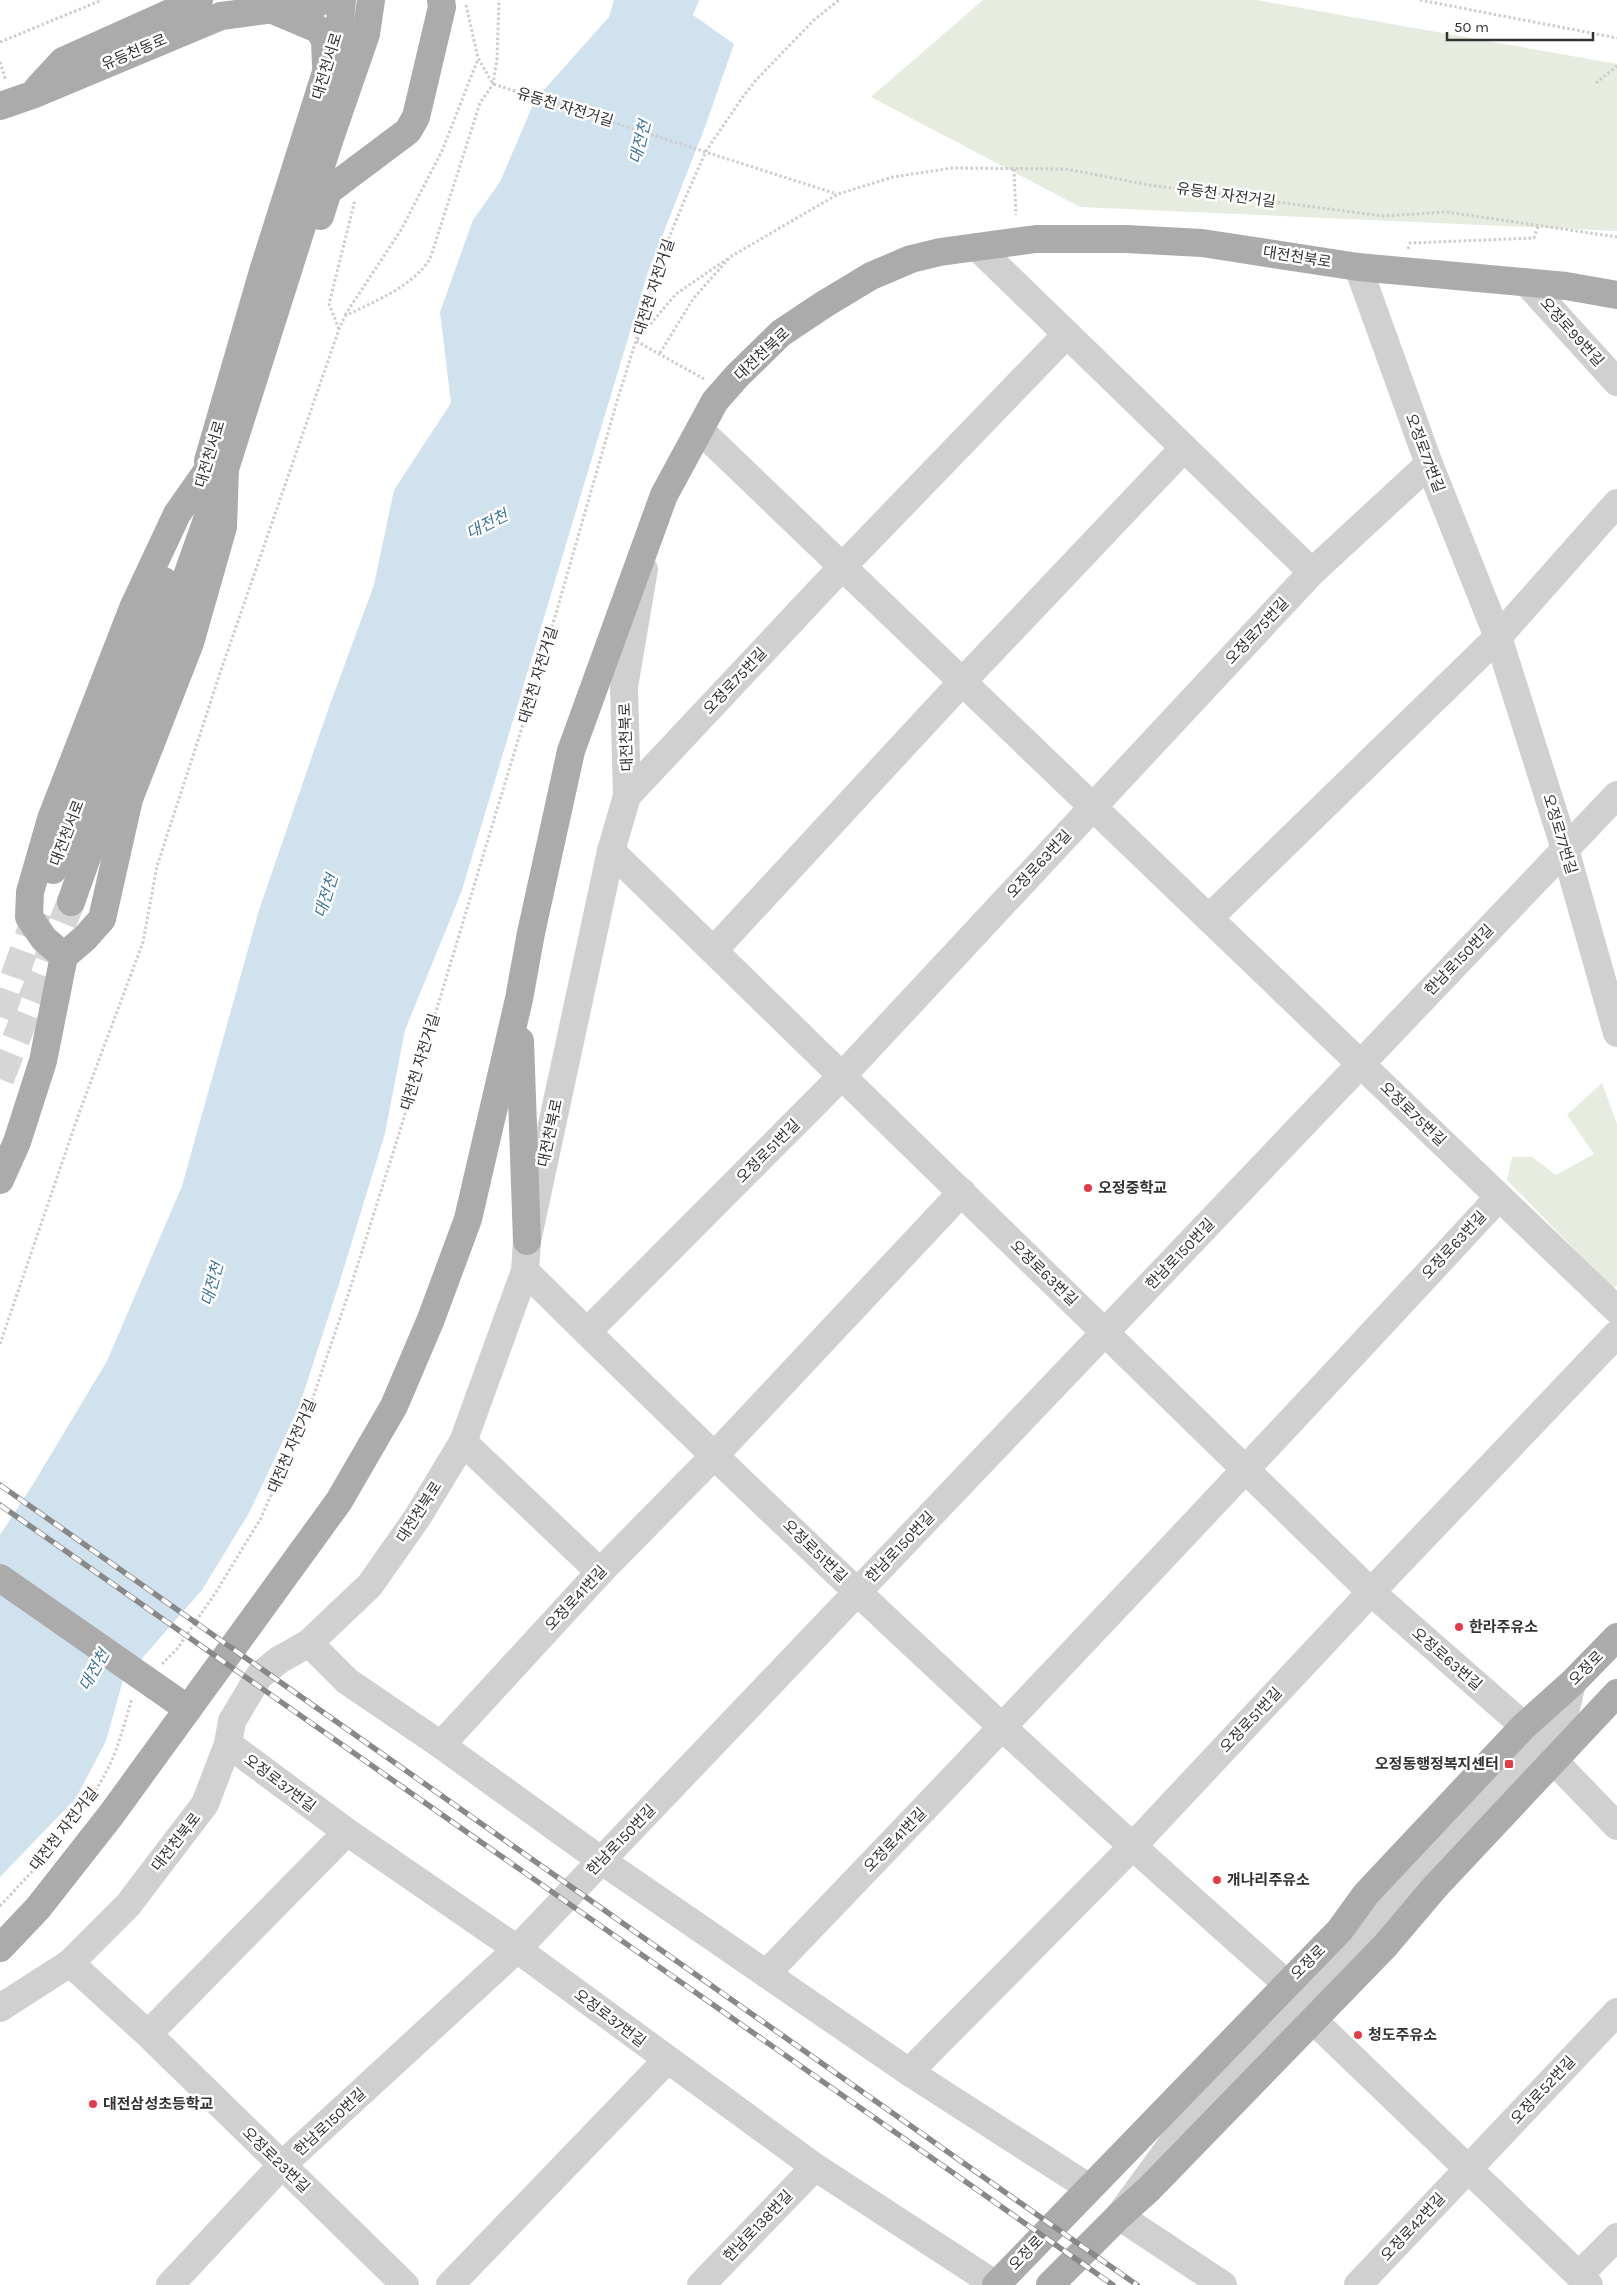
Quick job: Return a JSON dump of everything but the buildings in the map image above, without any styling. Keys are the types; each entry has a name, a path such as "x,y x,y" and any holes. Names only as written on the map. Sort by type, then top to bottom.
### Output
{"main road":[{"path":"32,95 63,61 199,0"},
{"name":"유등천동로","path":"0,106 32,95 221,16 318,3 324,0"},
{"name":"대전천서로","path":"43,896 215,472 264,268 339,31 342,0"},
{"path":"71,902 215,472 273,322 329,141 366,34 371,0"},
{"path":"273,322 300,280 328,191 408,131 416,117 442,8 441,0"},
{"path":"270,8 318,29 325,40 326,71"},
{"name":"대전천북로","path":"651,532 664,495 701,431 715,401 737,376 781,333 871,276 911,259 940,252 1036,239 1178,241 1324,260 1358,267 1566,286 1617,295"},
{"path":"64,956 44,939 29,916 30,892 51,819 133,608 177,514 215,472"},
{"path":"0,1180 18,1142 43,1061 64,956 86,938 102,919 129,799 190,643 223,527 215,472"},
{"path":"0,1948 38,1908 111,1815 340,1501 394,1406 468,1219 519,999 531,933 571,751 651,532"},
{"path":"519,999 527,1241"},
{"path":"0,1578 188,1709"},
{"name":"오정로","path":"996,2285 1088,2187 1340,1930 1366,1894 1524,1726 1572,1683 1617,1637"},
{"path":"1050,2285 1119,2216 1149,2189 1385,1946 1435,1887 1617,1693"},
{"path":"0,1967 57,1902 111,1815"}],"street":[{"path":"976,247 1312,572"},
{"name":"오정로77번길","path":"1358,267 1429,464 1498,637 1565,849 1617,1033"},
{"name":"오정로99번길","path":"1527,283 1617,382"},
{"path":"1566,286 1617,285"},
{"name":"오정로75번길","path":"627,796 842,567 1067,334"},
{"name":"오정로75번길","path":"701,431 1617,1310"},
{"path":"714,950 962,682 1184,448"},
{"name":"오정로75번길","path":"1092,807 1312,572 1429,464"},
{"path":"1209,918 1498,637 1617,503"},
{"name":"대전천북로","path":"0,2008 70,1962 128,1905 205,1804 228,1744 232,1721 259,1676 279,1660 309,1643 370,1584 416,1518 463,1442 524,1271 527,1241 612,851 627,796 624,687 651,532"},
{"name":"한남로150번길","path":"170,2285 282,2166 517,1949 1617,795"},
{"name":"오정로63번길","path":"842,1076 1092,807"},
{"name":"오정로63번길","path":"612,851 1371,1592 1524,1726"},
{"name":"오정로51번길","path":"587,1332 842,1076"},
{"path":"715,1455 962,1192"},
{"name":"오정로63번길","path":"1246,1470 1499,1196"},
{"name":"오정로51번길","path":"524,1271 858,1592 1003,1728 1132,1847 1287,1984"},
{"path":"1371,1592 1617,1334"},
{"path":"463,1442 600,1572"},
{"name":"오정로41번길","path":"441,1745 600,1572 715,1455"},
{"path":"1003,1728 1246,1470"},
{"name":"오정로51번길","path":"1132,1847 1371,1592"},
{"path":"309,1643 347,1681 441,1745 602,1860 909,2072 1088,2187"},
{"path":"1340,1930 1384,1901 1459,1830 1563,1721 1572,1683"},
{"name":"오정로41번길","path":"766,1974 1003,1728"},
{"name":"오정로37번길","path":"228,1744 347,1832 517,1949 815,2167 996,2285"},
{"path":"1553,1760 1617,1826"},
{"path":"148,2034 347,1832"},
{"path":"909,2072 1132,1847"},
{"path":"1223,2285 1119,2216 1185,2126 1319,1980 1387,1912 1435,1887"},
{"name":"오정로23번길","path":"70,1962 148,2034 405,2285"},
{"name":"오정로52번길","path":"1468,2169 1617,2012"},
{"path":"1314,2020 1584,2280 1617,2237"},
{"path":"450,2285 667,2060"},
{"name":"한남로138번길","path":"701,2285 815,2167"},
{"name":"오정로42번길","path":"1358,2285 1468,2169"}],"path":[{"path":"0,42 102,0"},
{"path":"465,0 478,58 492,84"},
{"path":"345,316 383,297 422,272 430,259 480,103 492,84 499,35 499,0"},
{"name":"대전천 자전거길","path":"0,1906 38,1865 91,1800 112,1759 134,1693 142,1678 177,1649 216,1592 261,1518 309,1409 351,1286 412,1091 666,245 706,151 731,112 756,80 815,19 838,0"},
{"path":"1420,0 1617,38"},
{"path":"0,1344 78,1116 142,942 157,866 219,676 339,329 345,316 401,230 442,151 478,58"},
{"path":"1596,83 1617,66"},
{"name":"유동천 자전거길","path":"492,84 838,194"},
{"name":"유등천 자전거길","path":"730,257 838,194 893,177 952,168 1066,169 1149,185 1382,216 1447,212 1617,237"},
{"path":"1014,168 1016,215"},
{"path":"339,329 329,304 357,192"},
{"path":"1402,271 1410,243 1534,238 1538,226"},
{"path":"681,365 636,341 676,294 730,257"},
{"path":"660,353 694,299 730,257"}],"shaded area":[{"path":"983,0 1256,0 1617,64 1617,231 1080,207 871,97"},
{"path":"1602,1083 1617,1124 1617,1285 1613,1289 1507,1180 1512,1157 1532,1157 1556,1175 1594,1154 1567,1115"}],"water":[{"name":"대전천","path":"614,0 699,0 693,15 734,44 705,127 648,272 461,893 405,1030 385,1133 299,1407 249,1513 202,1590 123,1680 106,1741 76,1798 0,1877 0,1535 35,1481 107,1361 182,1186 259,910 328,710 374,585 394,490 451,403 440,312 473,220 500,182 535,100 609,17"}],"tunnel":[{"path":"0,1079 71,902"},
{"path":"0,1017 40,905"}],"railway":[{"path":"0,1485 1137,2285"},
{"path":"0,1505 1113,2285"}],"place":[{"name":"오정중학교","path":"1088,1188"},
{"name":"한라주유소","path":"1459,1627"},
{"name":"오정동행정복지센터","path":"1509,1764"},
{"name":"개나리주유소","path":"1217,1880"},
{"name":"청도주유소","path":"1358,2035"},
{"name":"대전삼성초등학교","path":"93,2104"}]}
